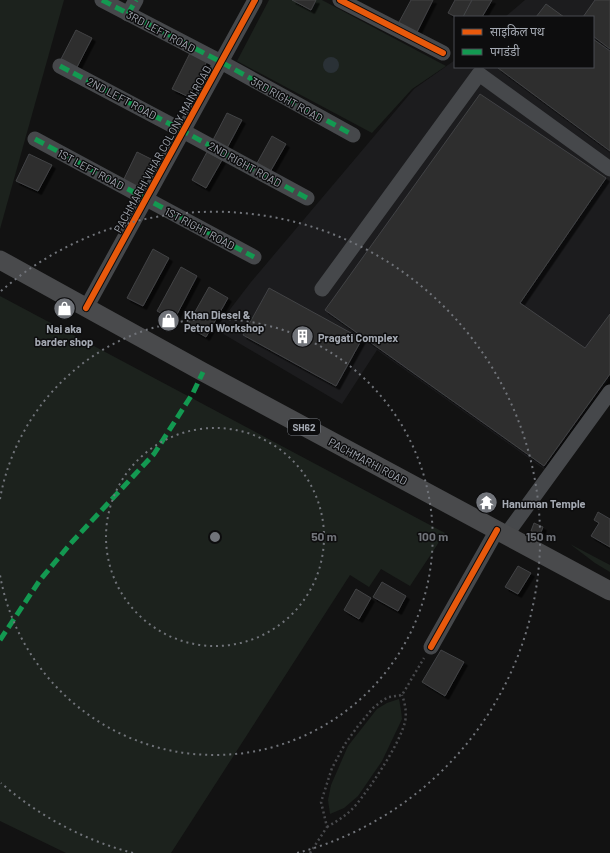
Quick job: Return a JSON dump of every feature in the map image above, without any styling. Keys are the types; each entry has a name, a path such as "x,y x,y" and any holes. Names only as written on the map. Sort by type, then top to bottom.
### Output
{"main road":[{"name":"PACHMARHI ROAD","path":"0,260 217,380 610,591"}],"street":[{"name":"3RD LEFT ROAD","path":"102,0 221,62"},
{"path":"128,14 136,0"},
{"name":"PACHMARHI VIHAR COLONY MAIN ROAD","path":"86,308 255,0"},
{"path":"340,0 443,53"},
{"name":"3RD RIGHT ROAD","path":"221,62 353,135"},
{"name":"2ND LEFT ROAD","path":"60,66 183,131"},
{"path":"322,289 479,74 610,169"},
{"name":"2ND RIGHT ROAD","path":"183,131 307,198"},
{"name":"1ST LEFT ROAD","path":"35,139 146,199"},
{"name":"1ST RIGHT ROAD","path":"146,199 254,257"},
{"path":"431,648 501,532 610,392"}],"path":[{"path":"326,827 321,802 332,768 345,744 373,708 389,697 402,695 431,648"},
{"path":"310,853 326,827 338,821 353,808 384,766 405,721 404,701 402,695"}],"shaded area":[{"path":"0,0 64,0 0,229"},
{"path":"269,0 322,0 446,66 412,89 372,133 237,61"},
{"path":"525,0 610,0 610,378 544,469 377,350 342,404 215,329 251,282 414,89 454,61 454,68 594,68 594,16 506,16"},
{"path":"331,57 338,62 339,65 334,72 331,73 324,68 323,65 328,58"},
{"path":"0,296 445,533 410,586 381,569 369,587 350,575 171,853 66,853 0,821"},
{"path":"570,544 610,565 610,572 595,563"},
{"path":"399,699 402,719 382,761 358,796 344,808 330,814 328,800 331,785 348,746 377,709 387,703"}],"building":[{"path":"292,0 316,0 311,10"},
{"path":"411,0 433,0 416,34 398,24"},
{"path":"455,0 472,0 464,16 454,16 448,13"},
{"path":"472,0 492,0 483,16 464,16"},
{"path":"595,0 610,0 610,49 594,37 594,16 584,16"},
{"path":"546,4 563,16 537,16"},
{"path":"76,30 92,38 76,69 60,61"},
{"path":"594,40 610,51 610,151 498,68 594,68"},
{"path":"191,51 208,59 189,97 172,89"},
{"path":"480,94 606,178 520,303 585,348 610,314 610,374 544,466 325,310"},
{"path":"227,113 242,120 227,148 213,140"},
{"path":"272,136 286,144 270,172 256,165"},
{"path":"137,152 153,160 138,191 122,183"},
{"path":"207,152 222,160 206,188 192,180"},
{"path":"29,154 52,165 38,191 16,181"},
{"path":"153,249 169,258 143,306 127,298"},
{"path":"181,267 197,276 174,320 157,311"},
{"path":"209,287 228,298 206,337 187,326"},
{"name":"Pragati Complex","path":"269,288 362,339 336,386 243,335"},
{"path":"598,512 610,519 610,547 591,536 599,523 594,520"},
{"path":"534,523 543,527 540,535 531,531"},
{"path":"518,566 531,573 518,594 505,587"},
{"path":"382,582 406,596 398,611 373,597"},
{"path":"356,589 371,598 359,619 344,610"},
{"path":"441,650 464,662 445,696 422,682"}],"marked path":[{"path":"102,0 221,62 353,135"},
{"path":"128,14 136,0"},
{"path":"60,66 307,198"},
{"path":"35,139 254,257"},
{"path":"0,640 40,580 72,542 154,454 193,393 203,372"}],"cycle path":[{"path":"86,308 255,0"},
{"path":"340,0 443,53"},
{"path":"431,647 497,530"}],"place":[{"name":"Nai aka barder shop","path":"64,308"},
{"name":"Khan Diesel & Petrol Workshop","path":"168,320"},
{"name":"Pragati Complex","path":"303,337"},
{"name":"Hanuman Temple","path":"486,503"}]}
